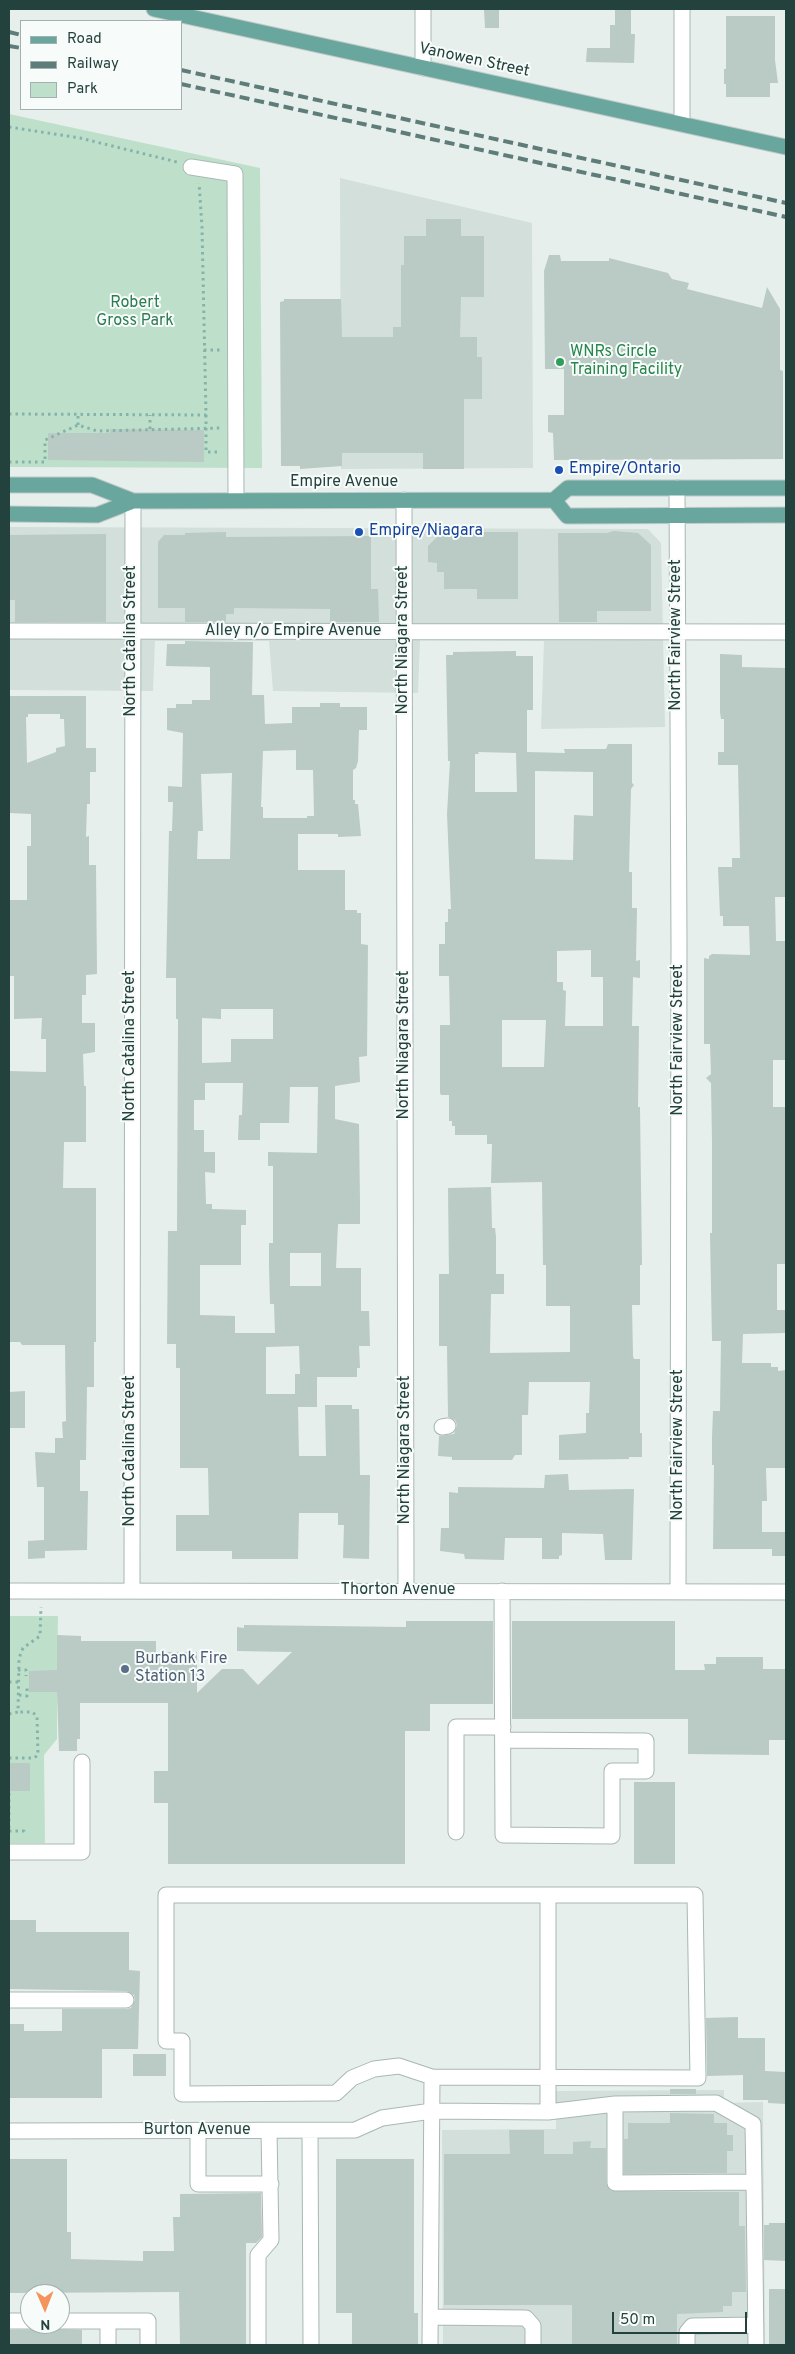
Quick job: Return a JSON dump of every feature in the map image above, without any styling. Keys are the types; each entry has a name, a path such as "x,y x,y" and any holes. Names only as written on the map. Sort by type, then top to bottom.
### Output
{"main road":[{"name":"Vanowen Street","path":"164,10 786,147"},
{"name":"Empire Avenue","path":"9,485 92,485 133,501"},
{"path":"786,488 568,488 554,500 567,516 786,516"},
{"name":"Empire Avenue","path":"9,514 97,515 133,501 554,500"}],"street":[{"path":"423,9 423,68"},
{"path":"682,9 682,124"},
{"path":"191,167 235,174 236,500"},
{"name":"North Fairview Street","path":"677,488 678,1591"},
{"name":"North Niagara Street","path":"404,500 406,1591"},
{"name":"North Catalina Street","path":"132,1591 133,501"},
{"name":"Alley n/o Empire Avenue","path":"9,631 786,632"},
{"name":"Thorton Avenue","path":"9,1591 786,1592"},
{"path":"456,1832 456,1727 503,1734 646,1742 646,1771 612,1771 612,1836 503,1835 503,1734 502,1591"},
{"path":"9,1852 25,1844 82,1852 82,1762"},
{"path":"166,1895 695,1895 698,2078 432,2077 399,2066 374,2068 352,2078 336,2093 182,2094 182,2040 166,2041 166,1895"},
{"path":"548,1895 548,2112"},
{"path":"9,2000 126,2000"},
{"path":"430,2345 432,2077"},
{"name":"Burton Avenue","path":"9,2131 355,2130 382,2118 432,2111 548,2112 615,2104 716,2103 753,2124 754,2182"},
{"path":"615,2104 615,2183 754,2182 756,2345"},
{"path":"198,2131 198,2184 271,2184"},
{"path":"258,2345 258,2255 271,2240 269,2131"},
{"path":"310,2131 311,2345"},
{"path":"430,2317 526,2318 533,2326 533,2345"},
{"path":"70,2321 148,2321 148,2345"},
{"path":"108,2321 108,2345"},
{"path":"687,2345 687,2332 692,2326 756,2325"}],"path":[{"path":"9,127 80,138 105,146 160,156 191,167 200,186 201,204 206,452 235,452"},
{"path":"9,414 206,415"},
{"path":"78,415 78,425"},
{"path":"150,415 150,429"},
{"path":"9,462 45,462 44,440 78,425 97,431 236,428"},
{"path":"18,1712 20,1653 40,1636 41,1591"},
{"path":"18,1670 26,1670 26,1676"},
{"path":"9,1682 19,1682"},
{"path":"18,1695 27,1696 27,1687"},
{"path":"9,1714 32,1712 37,1716 38,1755 34,1758 9,1758"},
{"path":"9,1793 9,1832 24,1831 25,1844"}],"shaded area":[{"path":"340,178 532,223 533,468 341,469"},
{"path":"9,527 648,529 661,543 665,727 541,729 544,641 420,640 418,693 273,691 269,641 155,641 153,691 9,690"},
{"path":"724,2090 724,2103 763,2102 765,2345 443,2345 442,2130 556,2129 556,2091"}],"green space":[{"name":"Robert Gross Park","path":"9,114 260,168 262,468 9,467"},
{"path":"9,1616 58,1616 57,1671 45,1692 57,1692 57,1739 44,1755 45,1843 9,1843"}],"building":[{"path":"484,9 499,9 499,28 485,28"},
{"path":"615,9 631,9 631,34 635,34 634,63 586,62 587,48 610,48 610,25 615,25"},
{"path":"726,16 775,16 775,60 778,83 770,83 770,97 726,97 724,69 726,69"},
{"path":"426,219 461,219 461,236 484,236 484,297 461,297 460,337 477,337 477,357 482,357 482,399 464,399 464,469 423,469 423,453 342,453 342,466 300,469 300,466 281,466 280,302 284,301 284,299 341,299 342,337 393,337 393,327 401,327 401,265 404,265 404,236 426,236"},
{"path":"549,255 560,255 561,261 609,261 609,258 668,273 672,279 689,283 687,289 762,308 767,287 780,309 780,370 783,371 783,459 554,460 553,433 548,432 548,415 564,415 564,369 545,369 544,271"},
{"path":"110,429 204,430 204,462 48,460 48,433 110,433"},
{"path":"614,531 638,533 651,545 651,611 597,611 597,622 559,622 558,533 607,533"},
{"path":"226,532 226,537 371,536 371,589 378,589 379,622 330,622 330,609 234,608 234,614 226,614 226,622 185,622 185,608 158,608 158,542 164,535"},
{"path":"518,532 518,599 477,599 477,589 444,589 444,572 437,572 437,563 428,562 428,546 440,534"},
{"path":"106,534 106,622 15,622 15,600 9,600 9,535"},
{"path":"185,641 253,642 252,695 264,695 265,724 292,723 292,707 320,707 320,703 340,703 340,707 367,707 367,730 359,730 358,761 356,768 353,770 353,800 355,800 355,804 358,804 361,836 338,837 338,834 298,834 298,870 345,870 345,910 357,910 357,913 361,913 361,944 368,945 367,1056 359,1057 360,1082 335,1086 335,1119 359,1124 360,1224 338,1224 336,1268 361,1268 361,1311 369,1311 370,1346 359,1346 360,1368 357,1368 357,1377 317,1377 317,1407 298,1407 299,1456 326,1456 325,1405 352,1405 352,1409 359,1409 360,1475 370,1475 369,1559 343,1558 344,1525 338,1525 338,1513 299,1513 298,1559 232,1559 232,1551 176,1551 176,1515 209,1515 208,1468 180,1468 180,1368 176,1368 176,1344 167,1344 168,1231 177,1231 178,1019 176,1019 176,978 166,978 169,831 172,831 173,802 168,802 168,786 182,787 183,733 167,730 167,708 176,708 176,704 192,704 192,700 210,700 210,667 166,666 167,644 185,644","holes":["296,750 296,770 313,770 314,816 307,816 307,818 263,818 263,807 261,807 263,751","232,773 230,859 197,859 198,831 203,831 201,774","221,1009 273,1009 273,1039 231,1039 231,1062 202,1063 202,1018 221,1019","205,1083 243,1083 242,1115 239,1115 238,1140 260,1140 260,1123 289,1123 290,1087 318,1087 317,1153 268,1152 268,1166 273,1166 273,1243 269,1243 269,1266 270,1304 274,1304 275,1333 235,1333 235,1316 200,1315 200,1265 241,1265 241,1225 246,1225 246,1210 212,1209 212,1204 206,1204 205,1172 215,1173 215,1152 204,1152 204,1130 194,1130 194,1100 205,1100","290,1253 321,1253 321,1286 290,1286","299,1346 300,1374 295,1374 295,1394 266,1394 266,1347"]},
{"path":"516,651 516,656 533,656 533,710 527,710 527,752 565,753 564,749 606,749 608,744 632,744 632,783 634,785 631,789 629,872 632,872 632,908 637,908 636,961 640,960 640,978 633,977 632,1026 639,1026 638,1107 640,1107 642,1265 640,1265 640,1305 632,1305 633,1356 634,1359 640,1359 640,1433 642,1433 642,1457 629,1457 629,1459 559,1460 559,1435 586,1433 586,1413 589,1413 590,1382 529,1382 528,1415 522,1415 522,1455 515,1455 512,1460 452,1460 452,1457 438,1456 439,1436 454,1434 457,1425 455,1420 448,1417 447,1346 439,1346 439,1274 449,1274 448,1188 491,1187 492,1228 495,1228 496,1237 496,1274 504,1274 504,1294 491,1294 490,1353 570,1352 570,1306 546,1306 546,1265 543,1265 542,1182 491,1183 492,1144 487,1144 487,1135 455,1135 455,1126 452,1126 452,1121 449,1121 449,1095 441,1095 440,1093 440,1025 450,1025 449,976 439,976 439,944 445,944 445,922 448,922 448,909 451,909 447,814 450,761 448,761 446,655 453,655 453,652","holes":["478,752 516,753 517,792 475,792 475,754 479,754","535,771 593,772 593,816 574,815 573,860 535,859","591,950 591,977 603,977 603,1026 565,1026 566,991 563,990 563,982 557,982 557,951","502,1020 546,1020 544,1067 502,1067"]},
{"path":"720,654 742,655 742,667 786,668 786,897 775,897 776,941 786,941 786,1060 773,1060 773,1107 786,1107 786,1264 777,1264 777,1310 786,1310 786,1333 743,1334 742,1363 771,1363 771,1367 778,1367 778,1371 786,1370 786,1468 766,1468 767,1501 762,1501 762,1532 786,1532 786,1556 772,1556 772,1549 713,1549 713,1411 720,1411 721,1341 712,1341 710,1233 712,1233 711,1083 706,1078 711,1074 710,1044 704,1044 704,958 709,959 709,956 712,954 750,955 749,926 723,926 723,916 720,916 718,867 732,867 732,858 740,858 738,765 718,765 718,752 724,752 724,719 721,719 720,712"},
{"path":"9,696 86,696 86,748 96,748 96,772 90,772 90,804 87,804 86,837 89,836 89,865 96,865 97,974 86,975 86,995 82,995 82,1023 95,1023 95,1052 83,1054 84,1086 86,1086 86,1142 64,1142 63,1188 96,1188 96,1342 94,1342 94,1387 87,1387 86,1460 80,1460 80,1491 88,1491 87,1550 45,1551 45,1558 28,1559 28,1541 44,1540 44,1487 37,1487 35,1452 55,1453 55,1438 63,1438 62,1422 66,1421 65,1345 22,1345 20,1342 9,1342 9,1071 46,1072 46,1039 41,1039 42,1018 14,1019 14,976 9,976 9,900 27,900 27,846 31,846 31,814 9,813","holes":["28,714 60,714 60,719 64,719 65,746 56,748 56,752 27,763 26,717 28,717"]},
{"path":"25,1391 25,1428 9,1428 9,1392"},
{"path":"568,1474 569,1490 634,1489 632,1560 605,1560 603,1534 562,1533 562,1555 559,1556 559,1559 542,1559 542,1538 505,1538 504,1560 465,1559 464,1554 440,1551 441,1528 449,1528 449,1492 458,1493 458,1487 544,1488 545,1475"},
{"path":"406,1621 493,1621 493,1704 430,1704 430,1731 405,1731 405,1864 168,1864 168,1803 154,1803 154,1771 168,1771 168,1703 80,1703 80,1739 77,1739 77,1751 59,1751 57,1692 29,1692 29,1671 57,1670 57,1635 81,1636 81,1641 156,1641 156,1652 197,1652 197,1693 222,1669 243,1669 258,1685 292,1652 237,1651 237,1627 244,1628 244,1625 406,1627"},
{"path":"512,1621 675,1621 675,1670 705,1670 704,1664 716,1664 716,1657 763,1657 763,1669 786,1669 786,1740 769,1740 769,1755 688,1754 688,1719 512,1719"},
{"path":"10,1763 30,1763 30,1791 10,1791"},
{"path":"634,1782 675,1782 675,1864 634,1864"},
{"path":"9,1920 36,1920 36,1932 129,1932 129,1970 140,1971 138,2049 102,2049 102,2098 9,2098 9,2024 24,2024 24,2031 62,2031 62,2009 126,2009 131,2008 135,2000 134,1995 126,1991 9,1989"},
{"path":"738,2017 738,2038 765,2038 765,2071 786,2072 786,2104 768,2103 768,2100 743,2100 743,2075 707,2076 706,2018"},
{"path":"133,2054 166,2054 166,2076 133,2076"},
{"path":"670,2089 696,2089 696,2094 670,2094"},
{"path":"670,2113 714,2114 714,2123 727,2123 727,2135 733,2135 733,2151 727,2151 727,2173 624,2174 624,2139 628,2139 628,2123 670,2123"},
{"path":"509,2130 544,2130 544,2154 573,2154 573,2142 591,2141 590,2148 606,2148 606,2183 611,2191 739,2192 739,2226 745,2226 746,2292 732,2292 732,2306 723,2306 723,2312 677,2314 677,2345 572,2345 572,2305 444,2305 444,2154 510,2154"},
{"path":"9,2159 67,2159 67,2232 71,2232 71,2259 143,2261 143,2251 174,2251 173,2217 180,2217 180,2194 261,2193 262,2237 256,2243 246,2243 246,2345 180,2345 179,2292 70,2293 70,2284 20,2284 20,2293 9,2293"},
{"path":"336,2159 414,2159 414,2313 418,2313 418,2345 352,2345 352,2313 336,2313"},
{"path":"769,2223 786,2223 786,2261 764,2260 764,2225 769,2225"},
{"path":"769,2289 786,2289 785,2345 769,2345"},
{"path":"9,2330 20,2330 20,2334 70,2334 70,2330 82,2330 82,2345 9,2345"}],"railway":[{"path":"9,32 20,35"},
{"path":"9,46 20,48"},
{"path":"182,70 786,203"},
{"path":"182,84 786,217"}],"place":[{"name":"WNRs Circle Training Facility","path":"560,362"},
{"name":"Empire/Ontario","path":"559,470"},
{"name":"Empire/Niagara","path":"359,532"},
{"name":"Burbank Fire Station 13","path":"125,1669"}]}
